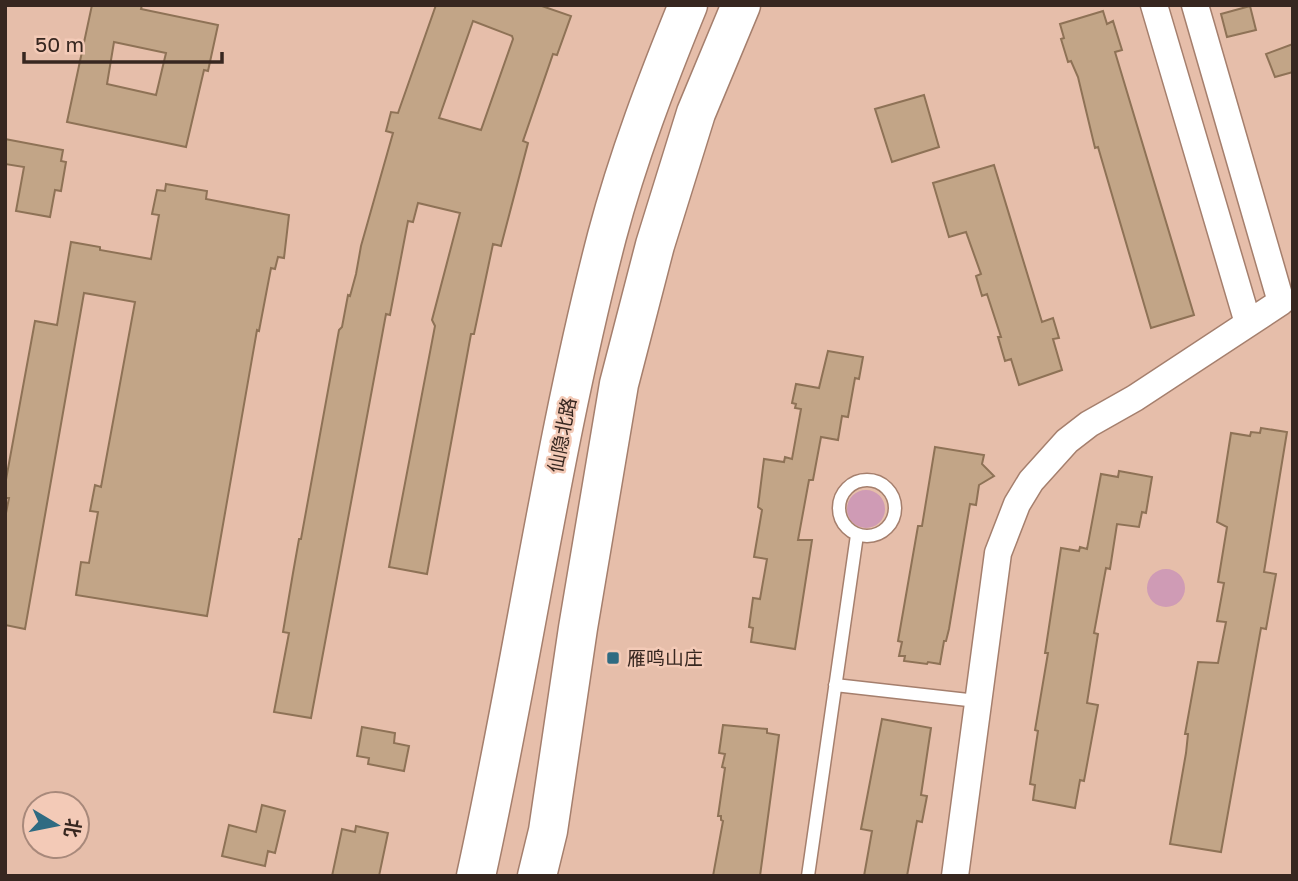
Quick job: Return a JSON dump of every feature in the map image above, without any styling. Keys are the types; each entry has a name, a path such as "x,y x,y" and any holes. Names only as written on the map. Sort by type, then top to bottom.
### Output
{"main road":[{"name":"仙隐北路","path":"476,876 574,373 601,259 651,95 688,5"},
{"path":"537,876 548,831 578,628 619,384 655,245 696,113 741,5"}],"street":[{"path":"1154,5 1248,323"},
{"path":"955,876 998,552 1017,504 1031,481 1067,441 1089,424 1135,398 1281,302 1195,5"}],"lane":[{"path":"858,482 876,482 885,487 891,495 894,513 884,530 876,535 857,534 842,522 839,513 843,494 858,482"},
{"path":"808,876 857,534"},
{"path":"835,685 978,702"}],"shaded area":[{"path":"866,490 879,496 885,509 879,522 866,528 853,522 847,509 853,496"},
{"path":"1166,569 1180,574 1185,588 1180,602 1166,607 1152,602 1147,588 1152,574"}],"building":[{"path":"92,5 142,5 141,9 218,25 208,71 204,70 186,147 67,122","holes":["114,42 166,53 156,95 107,84"]},
{"path":"436,5 539,5 571,16 557,55 553,54 523,141 528,143 501,246 493,244 474,334 471,334 427,574 389,567 435,326 432,320 460,213 418,203 413,222 408,221 390,315 386,314 311,718 274,712 289,633 283,632 293,573 339,330 342,327 348,295 350,296 361,246 393,133 386,131 391,112 398,113","holes":["473,21 512,36 481,130 439,118"]},
{"path":"1250,6 1256,30 1227,37 1221,14"},
{"path":"1103,11 1107,24 1113,21 1122,50 1115,52 1194,315 1151,328 1098,147 1095,148 1078,77 1071,61 1068,62 1061,39 1064,38 1060,24"},
{"path":"1293,44 1293,72 1275,77 1266,54"},
{"path":"924,95 939,147 892,162 875,109"},
{"path":"5,139 63,150 61,161 66,162 61,191 55,190 50,217 16,211 24,167 5,164"},
{"path":"994,165 1042,322 1053,318 1059,338 1053,339 1062,370 1019,385 1011,359 1005,361 998,337 1001,337 987,294 982,296 976,276 981,274 966,232 949,237 933,183"},
{"path":"166,184 207,191 206,199 289,215 284,258 278,257 275,269 271,268 259,331 257,330 207,616 76,595 81,562 89,563 98,512 90,511 95,485 101,487 135,302 84,293 25,629 5,625 5,518 9,498 5,498 5,485 35,321 57,325 71,242 151,259 159,215 152,214 157,190 165,191"},
{"path":"828,351 863,357 859,379 855,378 848,417 842,416 838,440 821,437 813,480 809,480 798,540 812,540 795,649 751,642 753,628 749,627 753,598 760,599 767,559 754,557 762,510 758,507 764,459 784,462 785,457 792,459 801,409 795,408 796,404 792,403 796,384 819,388"},
{"path":"1261,428 1287,432 1264,572 1276,574 1266,629 1261,628 1221,852 1170,844 1198,662 1218,663 1226,622 1217,621 1224,583 1218,582 1227,527 1217,522 1231,433 1250,436 1251,432 1260,433"},
{"path":"935,447 984,455 982,464 994,476 979,485 976,505 970,504 949,629 940,664 927,664 904,661 905,656 899,656 902,642 898,641"},
{"path":"1119,471 1152,477 1146,513 1142,512 1139,527 1117,524 1110,569 1106,568 1094,633 1098,634 1087,703 1098,705 1084,781 1080,780 1075,808 1033,800 1035,785 1030,784 1038,731 1035,730 1061,548 1079,551 1080,547 1087,549 1101,474 1118,477"},
{"path":"882,719 931,728 921,795 927,796 922,822 917,821 907,876 864,876 872,831 861,829"},
{"path":"723,725 767,729 767,733 779,735 760,876 713,876 723,821 721,816 718,816 725,768 722,767 725,754 719,753"},
{"path":"362,727 395,733 394,743 409,746 404,771 368,764 369,758 357,756"},
{"path":"262,805 285,811 275,853 268,851 265,866 222,856 229,825 256,832"},
{"path":"356,826 388,833 379,876 332,876 342,829 355,832"}],"place":[{"name":"雁鸣山庄","path":"613,658"}]}
